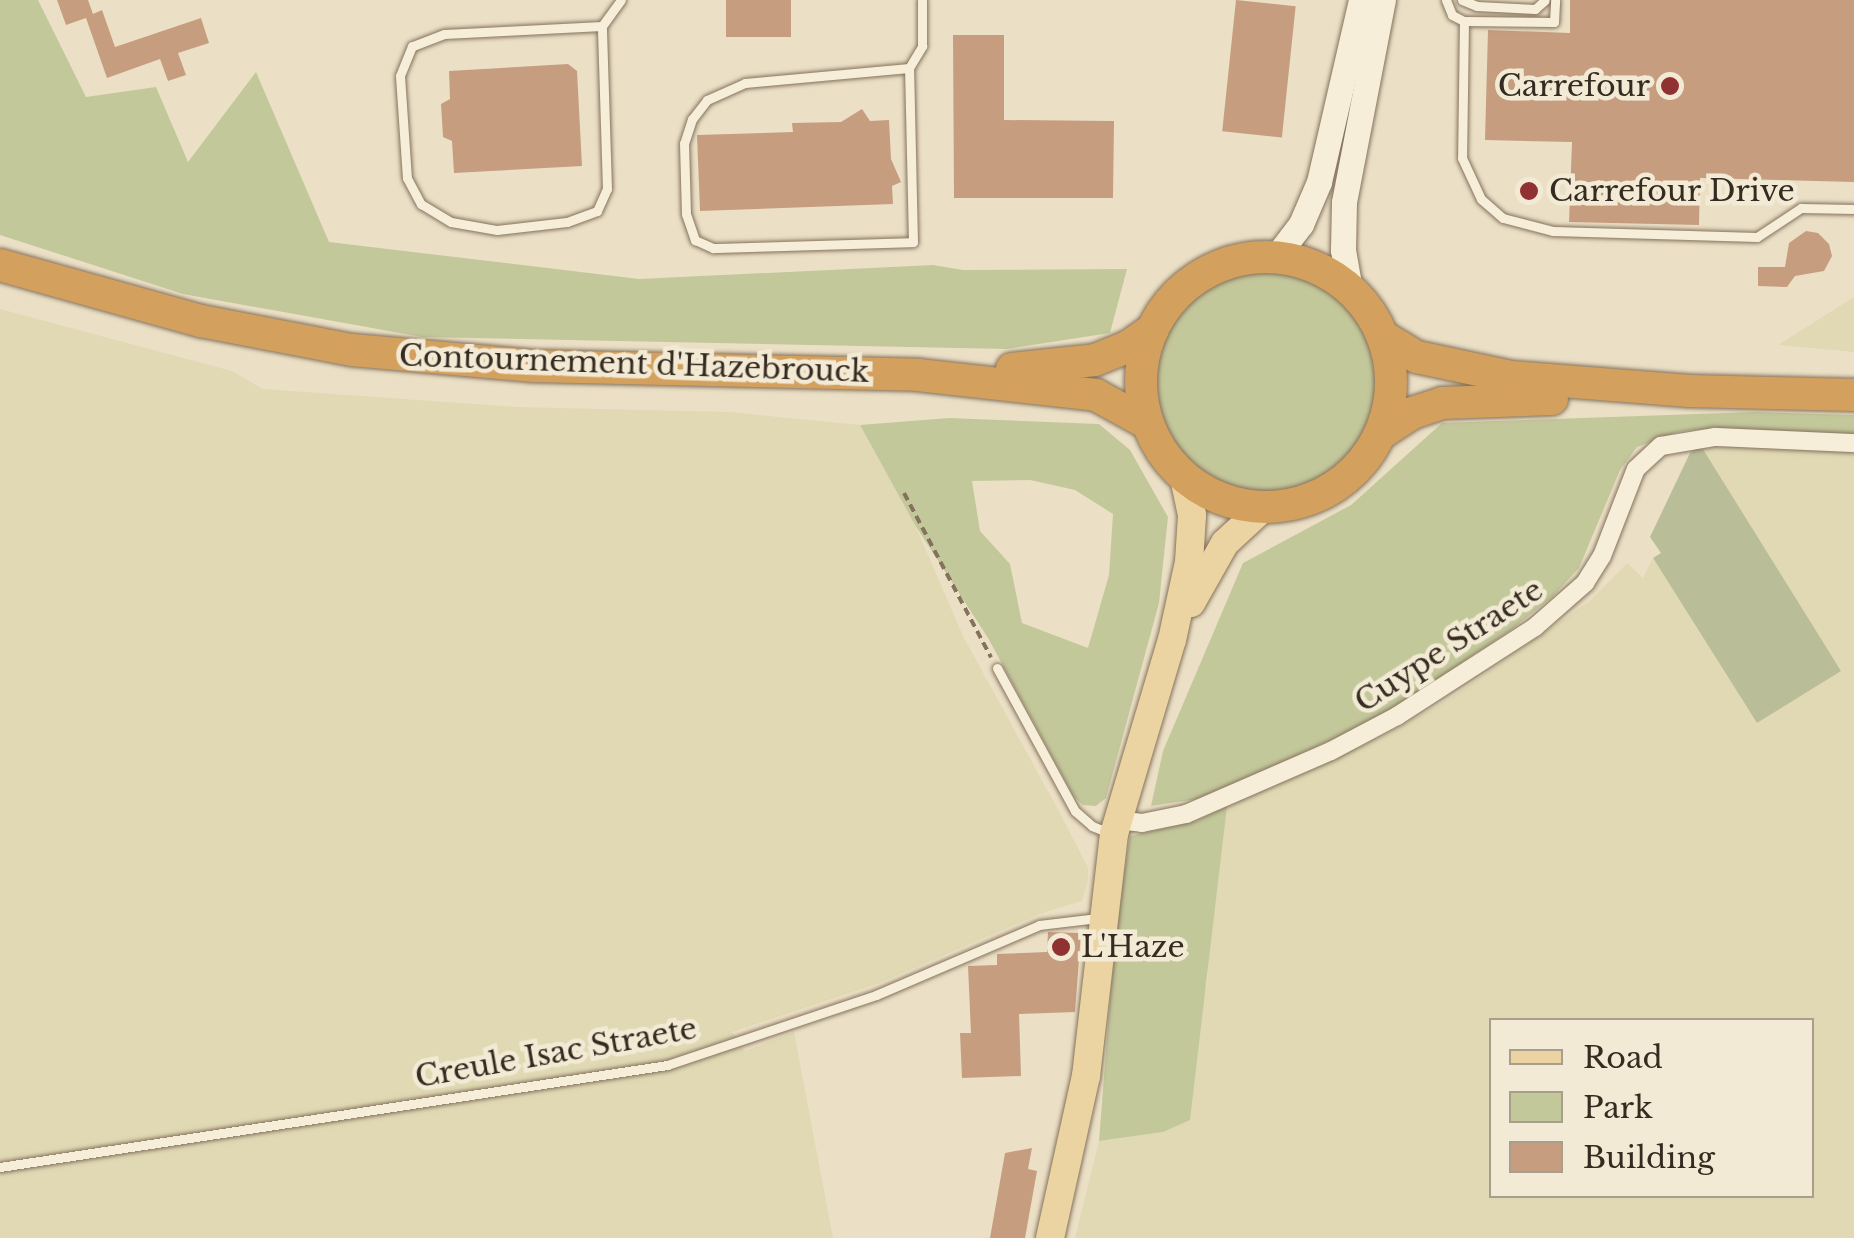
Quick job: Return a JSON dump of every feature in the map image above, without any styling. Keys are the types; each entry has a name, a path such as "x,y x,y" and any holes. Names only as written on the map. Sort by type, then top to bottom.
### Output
{"highway":[{"path":"1382,336 1391,391 1380,434 1362,462 1337,485 1297,504 1264,507 1216,497 1184,477 1166,458 1147,423 1141,375 1153,329 1176,296 1209,272 1234,262 1275,258 1320,270 1350,290 1382,336 1417,358 1478,372 1689,391 1854,395"},
{"name":"Contournement d'Hazebrouck","path":"0,265 231,328 366,352 534,366 918,376 1096,396 1147,423"},
{"name":"Contournement d'Hazebrouck","path":"918,376 1083,364 1118,352 1153,329"},
{"path":"1380,434 1420,410 1450,402 1689,391"}],"main road":[{"path":"1275,258 1301,224 1319,182 1362,0"},
{"path":"1350,290 1343,250 1344,202 1383,0"},
{"path":"1050,1238 1086,1076 1102,918 1116,827 1172,640 1192,539 1184,477"},
{"path":"1172,640 1218,553 1264,507"}],"street":[{"name":"Cuype Straete","path":"1116,827 1186,814 1332,750 1397,716 1535,626 1586,583 1602,556 1636,469 1660,446 1715,438 1854,443"}],"lane":[{"path":"602,26 444,34 412,46 400,76 408,178 421,204 451,222 497,230 567,222 597,212 607,189 602,26 622,0"},
{"path":"909,68 745,83 707,100 692,119 684,143 686,214 695,240 713,248 913,242 909,68 922,46 922,0"},
{"path":"1446,0 1452,15 1464,20 1554,22 1555,0"},
{"path":"1468,2 1535,8 1545,0"},
{"path":"1464,20 1462,158 1481,199 1504,218 1553,231 1757,238 1801,208 1854,208"},
{"path":"996,668 1076,811 1092,826 1116,827"},
{"name":"Creule Isac Straete","path":"0,1167 668,1064 876,995 1038,925 1102,918"}],"path":[{"path":"904,494 996,668"}],"shaded area":[{"path":"1854,297 1854,352 1778,345"},
{"path":"0,309 232,371 263,389 517,407 730,412 860,425 915,525 964,638 1088,868 1088,880 1082,901 1042,913 879,983 732,1032 745,1051 794,1032 833,1238 0,1238"},
{"path":"1701,446 1854,448 1854,1238 1075,1238 1099,1141 1163,1132 1207,984 1212,911 1227,806 1388,734 1453,696 1590,601 1627,563 1643,578 1653,558 1757,723 1840,671"}],"green space":[{"path":"0,0 38,0 86,97 156,87 188,162 256,72 329,242 639,279 933,265 963,270 1127,269 1110,333 1007,349 422,337 183,294 0,235"},
{"path":"1266,273 1308,282 1343,306 1367,341 1376,383 1367,425 1343,460 1308,484 1266,493 1224,484 1189,460 1165,425 1156,383 1165,341 1189,306 1224,282"},
{"path":"1755,412 1854,415 1854,436 1701,429 1677,432 1637,447 1620,470 1579,568 1552,597 1512,629 1379,718 1204,798 1151,806 1163,751 1243,563 1351,505 1442,423"},
{"path":"949,418 1099,424 1130,450 1168,517 1159,603 1106,798 1096,806 1083,805 1074,797 988,638 915,525 860,425","holes":["1030,480 1075,490 1113,514 1109,575 1088,648 1022,623 1010,564 980,531 972,481"]},
{"path":"1701,446 1841,671 1757,723 1653,558 1661,553 1650,537 1690,453"},
{"path":"1227,806 1190,1120 1163,1132 1099,1141 1116,923 1130,836 1196,821"}],"building":[{"path":"57,0 88,0 93,14 102,10 115,47 201,18 209,43 178,53 186,75 168,81 160,59 107,78 86,18 66,25"},
{"path":"726,0 791,0 791,37 726,37"},
{"path":"1236,0 1296,6 1282,138 1222,131"},
{"name":"Carrefour","path":"1570,0 1854,0 1854,182 1700,178 1699,225 1569,222 1572,142 1485,140 1488,30 1570,33"},
{"path":"953,35 1004,35 1004,120 1114,121 1113,198 954,198"},
{"path":"568,64 577,71 582,166 454,173 452,141 443,137 441,104 450,99 449,71"},
{"path":"862,109 870,121 889,120 891,159 901,182 892,186 893,204 700,211 697,135 793,132 792,123 841,122"},
{"path":"1806,231 1818,233 1829,244 1832,256 1824,271 1795,276 1787,287 1758,286 1758,267 1785,267 1789,243"},
{"path":"1048,932 1081,933 1075,1012 1019,1014 1021,1076 962,1078 960,1033 971,1033 968,966 997,965 997,954 1047,952"},
{"path":"1032,1148 1028,1169 1037,1171 1025,1238 990,1238 1005,1153"}],"place":[{"name":"Carrefour","path":"1670,86"},
{"name":"Carrefour Drive","path":"1529,191"},
{"name":"L'Haze","path":"1061,947"}]}
